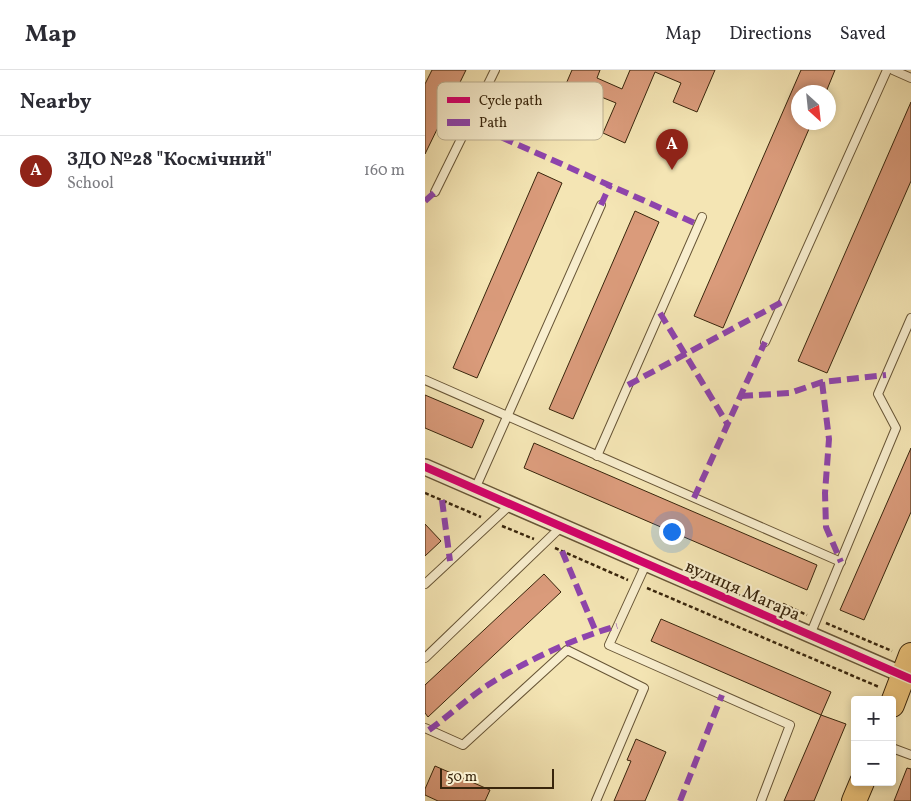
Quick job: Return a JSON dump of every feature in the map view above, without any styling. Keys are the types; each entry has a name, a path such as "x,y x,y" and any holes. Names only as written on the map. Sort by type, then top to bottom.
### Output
{"main road":[{"path":"886,696 908,670"},
{"path":"854,801 860,786"}],"street":[{"name":"вулиця Магара","path":"425,467 810,636 908,670"}],"lane":[{"path":"489,82 495,70"},
{"path":"765,342 887,70"},
{"path":"893,70 911,78"},
{"path":"435,192 461,140"},
{"path":"475,489 601,205"},
{"path":"597,456 702,217"},
{"path":"810,636 896,428 878,394 911,318"},
{"path":"425,380 841,562"},
{"path":"425,584 510,505"},
{"path":"425,658 561,527"},
{"path":"645,564 609,646 791,725 761,801"},
{"path":"425,728 463,745 567,650 644,688 596,801"},
{"path":"896,749 911,755"}],"path":[{"path":"425,493 636,583 886,696"}],"building":[{"path":"432,70 466,70 460,82 437,82 437,129 425,154 425,84"},
{"path":"572,70 600,70 597,78 622,89 630,70 715,70 697,112 673,102 681,83 655,72 625,143 603,133 616,103 603,98 603,82 567,82"},
{"path":"801,70 835,70 829,85 794,85"},
{"path":"791,93 791,130 809,130 723,328 694,316"},
{"path":"911,102 911,181 827,373 798,361"},
{"path":"538,172 562,183 477,378 453,368"},
{"path":"635,211 659,222 573,419 549,409"},
{"path":"425,395 484,420 472,448 425,428"},
{"path":"534,443 817,565 807,590 524,468"},
{"path":"911,448 911,512 864,620 840,610"},
{"path":"425,524 441,541 425,556"},
{"path":"544,574 561,592 428,717 425,713 425,685"},
{"path":"661,619 831,692 821,715 651,641"},
{"path":"821,715 846,724 814,801 784,801"},
{"path":"636,739 666,752 645,801 614,801 631,761 627,760"},
{"path":"435,766 490,790 485,801 438,801 425,795 425,789"},
{"path":"907,768 911,769 911,801 894,801"}],"marked path":[{"path":"507,140 699,225"},
{"path":"601,205 610,185"},
{"path":"425,201 435,192"},
{"path":"628,385 784,301"},
{"path":"660,313 728,425"},
{"path":"694,498 765,342"},
{"path":"741,396 790,393 822,382 886,375"},
{"path":"822,382 829,439 825,493 826,527 841,562"},
{"path":"442,500 450,561"},
{"path":"562,551 596,632"},
{"path":"429,730 483,688 505,674 568,643 617,626"},
{"path":"680,801 722,695"}],"cycle path":[{"path":"425,467 911,679"}],"place":[{"name":"ЗДО №28 \"Космічний\"","path":"672,170"}]}
